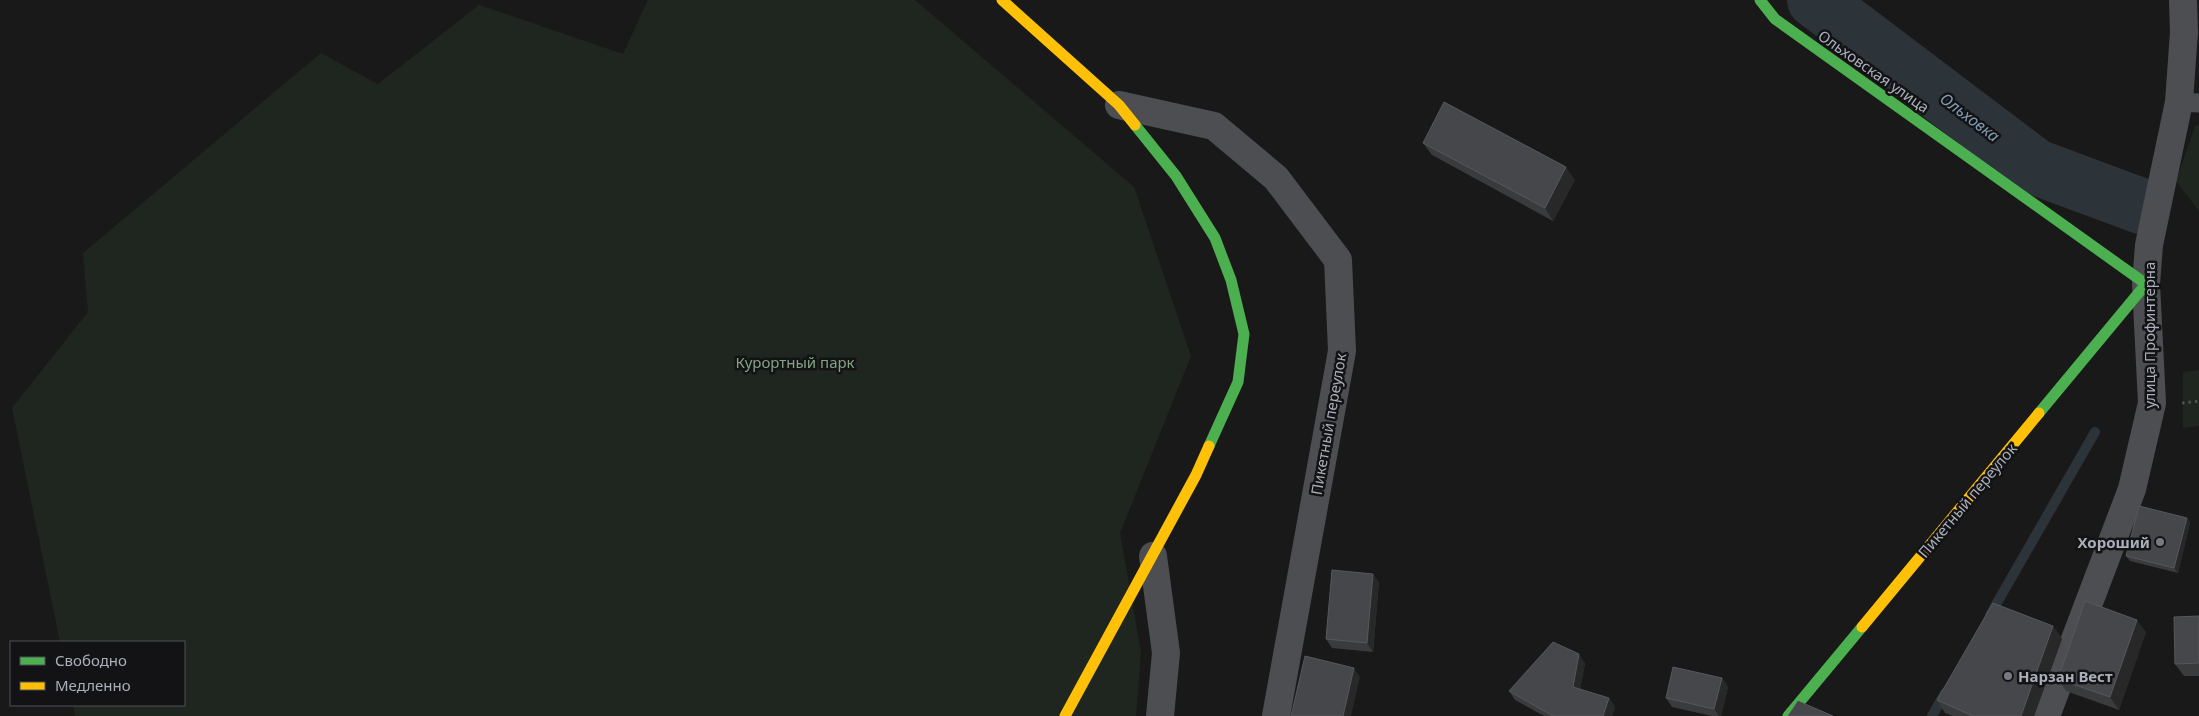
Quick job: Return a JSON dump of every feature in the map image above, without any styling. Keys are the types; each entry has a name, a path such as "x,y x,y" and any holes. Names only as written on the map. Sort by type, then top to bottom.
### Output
{"street":[{"path":"1002,0 1118,105 1176,176 1215,238 1231,280 1244,334 1238,382 1196,475 1065,716"},
{"name":"Ольховская улица","path":"1760,0 1775,19 2146,284"},
{"name":"улица Профинтерна","path":"2046,716 2132,489 2152,403 2146,284 2149,245 2164,178 2189,103 2183,0"},
{"name":"Пикетный переулок","path":"1118,105 1214,126 1276,178 1338,260 1342,350 1276,716"},
{"name":"Пикетный переулок","path":"1788,716 2146,284"},
{"path":"1153,556 1166,653 1160,716"}],"green space":[{"name":"Курортный парк","path":"648,0 915,0 1134,187 1191,356 1120,533 1141,652 1136,716 75,716 73,706 185,706 185,641 60,641 12,408 88,312 83,253 321,53 378,84 479,5 623,54"},
{"path":"2199,125 2199,211 2176,181 2195,126"},
{"path":"2199,370 2199,426 2183,428 2183,372"}],"building":[{"path":"1444,102 1566,167 1545,208 1423,143"},
{"name":"Хороший","path":"2139,506 2187,518 2174,568 2126,556"},
{"path":"1332,570 1373,574 1367,643 1326,639"},
{"path":"2085,601 2137,620 2110,697 2058,679"},
{"name":"Нарзан Вест","path":"1993,603 2053,626 2021,716 1973,716 1937,700"},
{"path":"2199,616 2199,663 2175,664 2174,617"},
{"path":"1553,642 1579,654 1573,687 1609,698 1603,716 1553,716 1509,691"},
{"path":"1305,656 1354,668 1343,716 1291,716"},
{"path":"1673,667 1722,678 1714,709 1666,698"},
{"path":"1798,701 1833,716 1788,716"}],"waterway":[{"name":"Ольховка","path":"1815,0 2036,167 2141,206"},
{"path":"1990,615 2095,432"},
{"path":"1932,716 1945,693"}],"traffic: fast":[{"path":"1760,0 1775,19 2146,284 2039,413"},
{"path":"1135,125 1176,176 1215,238 1231,280 1244,334 1238,382 1209,446"},
{"path":"1788,716 1862,627"}],"traffic: slow":[{"path":"1002,0 1119,105 1135,125"},
{"path":"1862,627 2039,413"},
{"path":"1065,716 1196,475 1209,446"}],"place":[{"name":"Хороший","path":"2160,542"},
{"name":"Нарзан Вест","path":"2008,676"}]}
